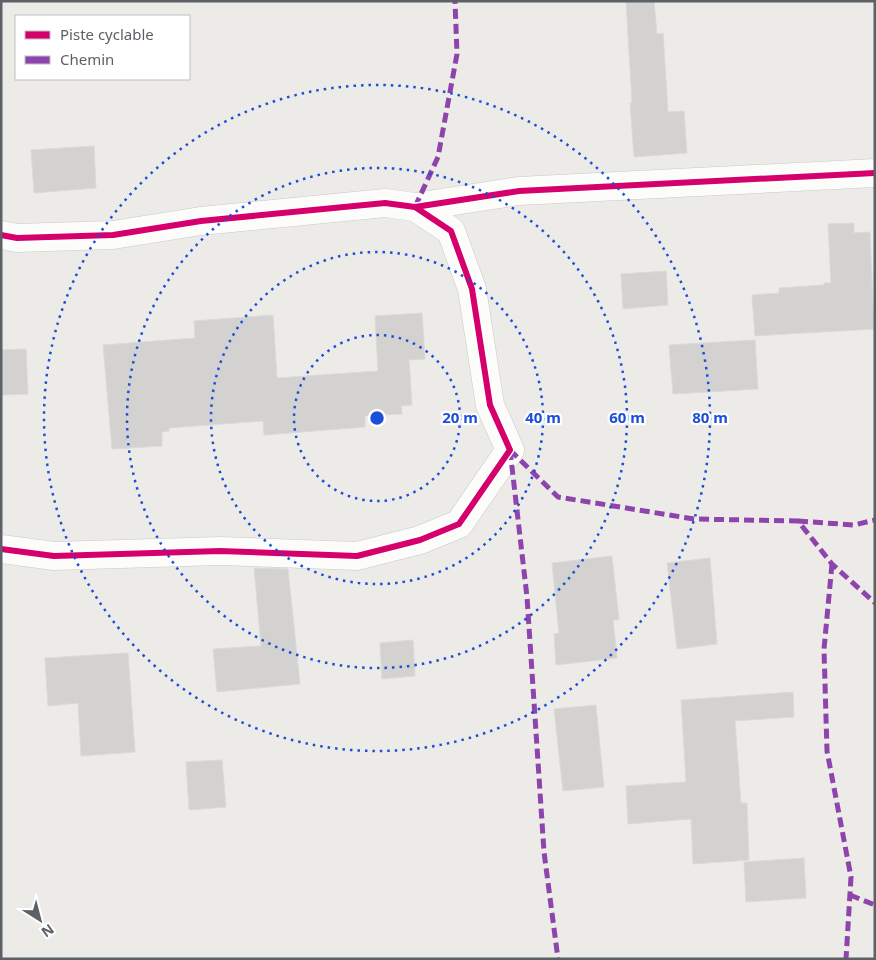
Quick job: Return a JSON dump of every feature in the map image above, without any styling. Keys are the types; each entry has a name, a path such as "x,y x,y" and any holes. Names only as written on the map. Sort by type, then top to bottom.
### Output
{"street":[{"path":"1,235 17,238 113,235 200,221 386,203 416,207 519,191 875,173"},
{"path":"1,549 54,556 220,551 357,556 420,540 459,524 510,450 490,405 472,288 451,231 416,207"}],"building":[{"path":"626,1 654,1 657,34 663,33 668,112 684,111 687,153 634,157"},
{"path":"94,146 96,188 34,193 31,150"},
{"path":"854,223 854,233 870,232 874,329 755,336 752,295 779,293 779,288 831,283 828,224"},
{"path":"666,271 668,305 623,309 621,274"},
{"path":"422,313 425,359 409,360 412,405 401,406 402,414 365,416 365,427 264,435 263,421 169,428 169,431 162,432 162,446 112,449 103,345 195,338 194,321 273,315 277,378 378,371 375,316"},
{"path":"755,340 758,389 673,394 669,345"},
{"path":"26,349 28,394 1,395 1,350"},
{"path":"612,556 619,620 613,620 617,658 556,665 554,634 559,633 552,563"},
{"path":"710,558 717,644 677,649 667,563"},
{"path":"254,568 288,569 300,684 217,692 213,649 261,646"},
{"path":"413,640 415,676 382,679 380,643"},
{"path":"128,653 135,752 81,756 78,703 48,706 45,658"},
{"path":"793,692 794,717 735,721 741,803 747,803 749,860 693,864 691,819 628,824 626,786 686,782 681,700"},
{"path":"596,705 604,787 563,791 554,709"},
{"path":"222,760 226,807 189,810 186,762"},
{"path":"804,858 806,898 746,902 744,862"}],"marked path":[{"path":"415,207 438,157 457,54 455,1"},
{"path":"510,450 527,597 544,852 558,959"},
{"path":"510,450 558,497 694,519 798,521 832,564 875,603"},
{"path":"798,521 854,525 875,520"},
{"path":"832,564 824,649 827,751 851,877 846,959"},
{"path":"850,895 875,905"}],"cycle path":[{"path":"1,235 17,238 113,235 201,221 385,203 415,207 519,191 875,173"},
{"path":"1,549 54,556 220,551 357,556 420,540 459,524 510,450 490,405 472,289 451,231 415,207"}]}
